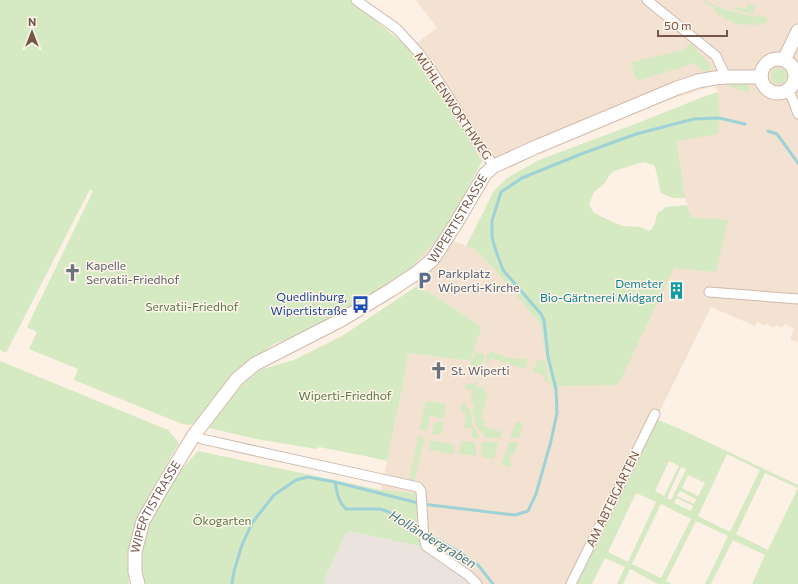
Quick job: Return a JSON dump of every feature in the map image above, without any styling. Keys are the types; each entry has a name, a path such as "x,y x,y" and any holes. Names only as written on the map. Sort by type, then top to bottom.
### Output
{"street":[{"name":"MÜHLENWORTHWEG","path":"356,0 397,30 418,52 494,166"},
{"path":"647,0 716,56 726,77"},
{"path":"784,60 797,33"},
{"path":"776,59 784,60 792,66 795,74 793,84 788,90 783,92 777,93 769,91 763,85 761,77 762,68 768,62 776,59"},
{"name":"WIPERTISTRASSE","path":"138,584 135,572 135,552 143,521 194,435 236,379 255,364 341,320 418,272 433,259 485,174 494,166 536,146 677,88 702,80 726,77 761,77"},
{"path":"788,90 798,112"},
{"path":"709,292 798,299"},
{"name":"AM ABTEIGARTEN","path":"571,584 655,414"},
{"path":"194,435 202,439 418,487 421,490 424,538 426,546 468,575 477,584"}],"shaded area":[{"path":"416,0 798,0 798,343 790,339 794,329 785,324 782,328 776,325 774,328 767,324 765,326 757,322 755,326 711,307 575,584 469,584 453,570 381,490 403,385 408,353 469,361 482,327 431,293 417,286 408,271 440,236 475,249 540,324 552,389 561,386 674,268 728,220 691,217 685,198 677,140 717,134 719,112 718,92 715,85 650,106 500,169 417,43 437,28"},
{"path":"349,531 423,547 469,584 328,584 323,582 345,534"}],"green space":[{"name":"Servatii-Friedhof","path":"0,0 350,0 409,48 432,76 482,161 459,205 440,236 408,271 308,332 274,344 250,360 238,370 212,399 198,421 194,424 182,424 74,380 78,369 29,349 37,332 27,327 93,191 90,189 6,353 0,350"},
{"path":"701,0 734,12 755,17 756,15 766,17 767,22 765,24 759,23 758,25 736,24 729,19 727,20 714,11 715,8"},
{"path":"748,4 755,6 753,14 733,9 734,6 746,9"},
{"path":"691,43 709,63 711,67 710,70 703,72 694,63 638,81 633,73 632,62 682,50"},
{"path":"779,68 785,70 787,76 785,82 779,84 773,82 771,76 773,70"},
{"path":"733,83 749,84 750,92 730,87 728,85"},
{"path":"718,92 718,134 677,141 685,198 672,198 661,193 654,165 643,162 614,171 610,174 605,183 594,192 589,204 594,213 615,223 623,226 639,227 650,231 655,224 657,214 666,207 687,205 691,217 728,220 716,272 674,268 618,385 561,386 552,389 540,324 475,249 466,246 493,192 507,178 539,160"},
{"name":"Wiperti-Friedhof","path":"417,286 431,293 482,327 470,361 408,353 387,461 319,447 316,449 256,439 209,428 235,393 246,381 260,370 294,360 342,336"},
{"path":"489,351 510,358 528,359 525,369 490,358 488,364 485,363"},
{"path":"475,352 485,355 477,387 480,386 488,394 481,417 485,420 483,426 502,432 500,438 486,438 476,425 472,409 474,404 471,401 472,390 465,389 466,384 477,383 479,369 470,367"},
{"path":"537,360 545,361 549,383 544,381 545,376 533,372"},
{"path":"0,361 168,430 179,443 140,512 127,556 129,584 0,584"},
{"path":"426,401 446,404 444,419 430,416 427,431 419,430"},
{"path":"462,402 466,403 466,407 470,409 473,426 480,438 472,438 472,428 464,428 466,413 461,412"},
{"path":"656,419 798,485 798,488 798,584 752,584 765,555 733,540 711,584 705,584 728,536 696,521 666,581 672,584 658,584 630,569 623,584 617,584 625,567 605,558 592,584 575,584","holes":["727,454 760,470 730,532 698,516","669,461 679,466 664,496 655,491","681,467 686,469 671,500 667,498","765,473 798,488 768,550 736,534","688,475 705,483 698,496 682,488","680,491 696,499 694,504 677,496","636,493 656,502 628,562 608,552","677,498 693,506 691,511 674,503","661,504 691,519 661,578 632,564"]},
{"path":"442,421 441,435 432,434 434,423"},
{"path":"516,421 523,424 519,438 510,438"},
{"path":"418,436 424,437 425,439 414,481 409,479"},
{"path":"431,440 455,445 454,454 429,450"},
{"path":"461,441 475,442 476,456 459,454"},
{"path":"481,442 498,442 494,459 482,457"},
{"path":"509,442 518,442 509,461 512,462 510,467 501,465"},
{"name":"Ökogarten","path":"198,451 381,490 417,493 423,547 349,531 345,535 323,582 328,584 142,584 139,553 145,528 164,490"}],"waterway":[{"path":"232,584 234,571 242,545 252,523 274,495 296,480 308,477 335,482 422,504 515,515 528,511 536,494 551,441 557,413 556,389 548,357 544,320 541,314 503,270 492,237 492,221 501,192 522,178 636,134 694,119 719,118 745,124"},
{"path":"768,131 777,134 798,163"},
{"name":"Holländergraben","path":"335,482 337,493 346,509 380,509 389,512 421,530"},
{"name":"Holländergraben","path":"426,533 456,550 478,565 493,584"}],"place":[{"name":"Kapelle Servatii-Friedhof","path":"73,273"},
{"name":"Parkplatz Wiperti-Kirche","path":"425,281"},
{"name":"Demeter Bio-Gärtnerei Midgard","path":"676,291"},
{"name":"Quedlinburg, Wipertistraße","path":"360,304"},
{"name":"St. Wiperti","path":"438,371"}]}
